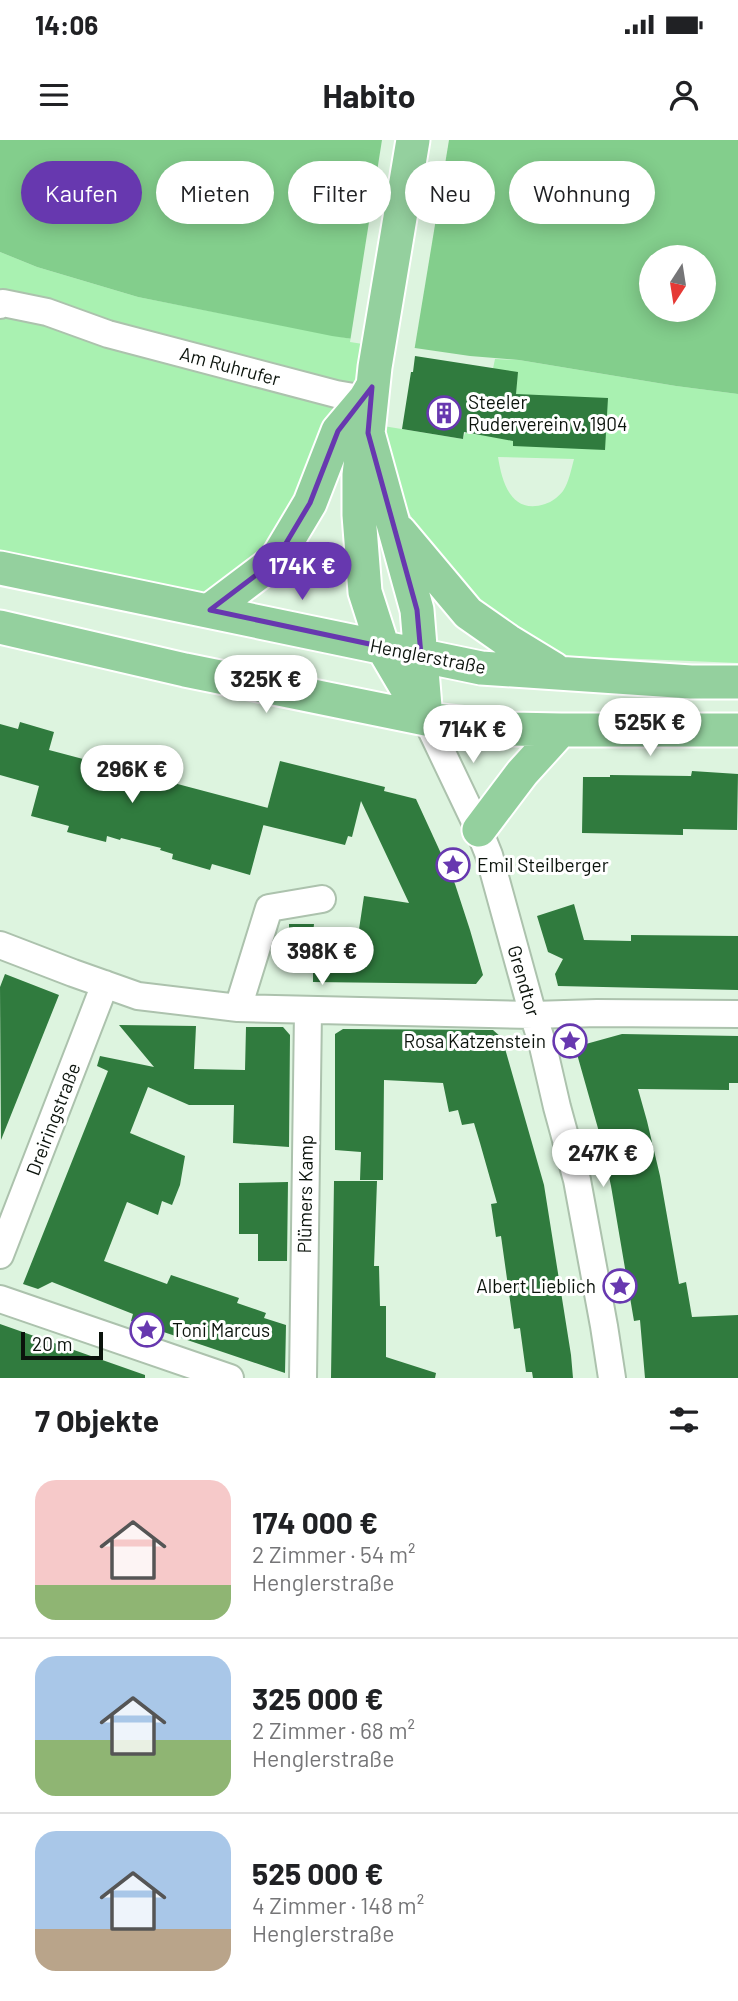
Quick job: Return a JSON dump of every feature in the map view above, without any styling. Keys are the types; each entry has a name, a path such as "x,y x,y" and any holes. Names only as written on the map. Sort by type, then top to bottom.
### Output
{"main road":[{"path":"413,140 372,381 368,433 417,610 410,666 426,719"},
{"path":"210,610 276,560 310,503 338,431 372,381"},
{"path":"368,433 361,444 359,515 365,592 383,648"},
{"path":"395,526 468,612 508,641 562,674"},
{"name":"Henglerstraße","path":"0,568 383,648 410,666 691,682 738,682"},
{"path":"0,627 185,670 426,719 511,729 738,730"},
{"path":"359,706 410,666"},
{"path":"479,830 522,773 561,730"}],"street":[{"name":"Am Ruhrufer","path":"0,304 47,312 95,330 336,394 372,381"},
{"name":"Grendtor","path":"426,719 489,855 542,1042 577,1180 612,1378"},
{"path":"238,1008 269,908 322,899"},
{"path":"0,945 138,996 238,1008 533,1015 738,1014"},
{"name":"Dreiringstraße","path":"0,1255 105,984"},
{"name":"Plümers Kamp","path":"303,1378 308,1011"},
{"path":"0,1299 230,1378"}],"highlighted area":[{"path":"372,387 368,433 417,610 421,655 210,610 276,560 310,503 338,431"}],"shaded area":[{"path":"0,140 738,140 738,394 519,360 470,356 332,336 138,297 37,267 0,252"},
{"path":"0,252 37,267 138,297 367,342 358,434 312,501 207,605 0,570"},
{"path":"495,359 519,360 738,394 738,663 568,656 515,632 472,602 437,561 408,511 376,435 377,425 463,439 465,433 479,435","holes":["498,457 574,459 563,491 550,502 533,506 516,501 510,494"]}],"pier":[{"path":"382,140 449,140 446,161 405,161 405,224 435,224 414,352 350,342 369,224 391,224 391,161 379,161"}],"building":[{"path":"415,356 518,372 516,394 608,398 605,450 513,446 513,441 464,432 463,439 402,429"},
{"path":"20,722 54,732 49,750 268,808 250,875 212,864 210,870 172,859 173,854 160,850 161,848 121,838 120,840 107,836 106,842 67,832 69,826 31,816 39,786 0,775 0,724 18,729"},
{"path":"280,761 385,787 384,791 416,799 455,884 470,930 483,975 476,984 313,982 313,961 280,961 280,936 289,936 289,924 314,924 313,934 358,936 364,896 409,903 361,801 352,837 348,836 345,845 263,825"},
{"path":"692,771 738,774 737,830 683,829 683,835 582,833 583,777 691,776"},
{"path":"574,904 584,940 631,941 631,935 738,936 738,990 558,986 555,974 563,959 548,952 537,916"},
{"path":"5,974 59,995 1,1140 0,987"},
{"path":"119,1025 196,1026 194,1069 245,1070 246,1027 283,1027 290,1035 289,1147 233,1143 234,1105 189,1105 148,1087 130,1133 185,1156 180,1185 172,1205 162,1201 158,1215 127,1202 104,1261 167,1284 171,1275 239,1298 237,1303 266,1313 264,1318 286,1325 285,1373 131,1321 133,1314 52,1282 38,1289 23,1284 108,1071 97,1066 100,1056 154,1067"},
{"path":"343,1029 493,1030 502,1038 544,1185 573,1378 533,1378 532,1372 526,1372 520,1328 514,1329 501,1236 496,1237 491,1204 497,1203 480,1143 474,1123 462,1125 458,1110 449,1112 443,1083 384,1080 383,1180 360,1180 361,1152 335,1150 335,1034"},
{"path":"622,1034 738,1036 738,1083 729,1083 729,1090 638,1089 660,1176 679,1284 686,1282 692,1317 738,1315 738,1378 645,1378 640,1320 634,1321 601,1139 575,1047"},
{"path":"334,1181 377,1181 374,1266 379,1266 380,1306 386,1306 386,1357 436,1373 435,1378 331,1378"},
{"path":"288,1182 287,1261 258,1261 258,1234 239,1234 239,1183"},
{"path":"0,1324 145,1375 145,1378 0,1378"}],"place":[{"name":"Steeler Ruderverein v. 1904","path":"444,413"},
{"name":"Emil Steilberger","path":"453,865"},
{"name":"Rosa Katzenstein","path":"570,1041"},
{"name":"Albert Lieblich","path":"620,1286"},
{"name":"Toni Marcus","path":"147,1330"}]}
